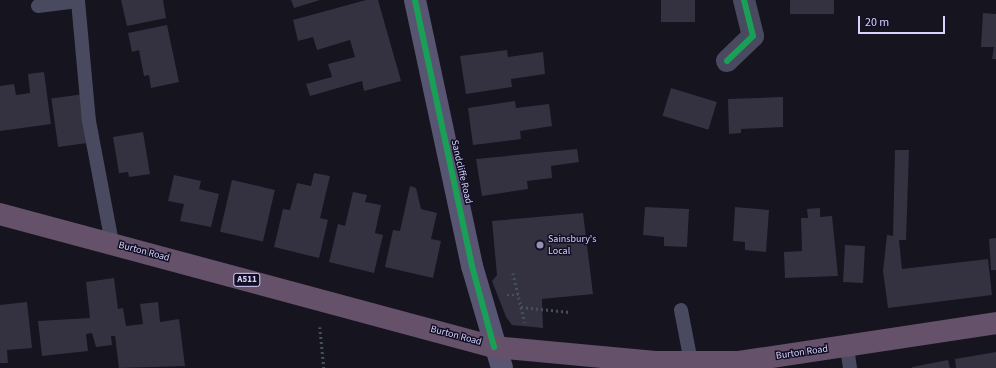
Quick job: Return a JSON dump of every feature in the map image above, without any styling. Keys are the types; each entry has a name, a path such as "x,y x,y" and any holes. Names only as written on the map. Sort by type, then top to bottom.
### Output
{"highway":[{"name":"Burton Road","path":"0,214 494,347 691,362 739,362 847,347 996,323"}],"street":[{"name":"Sandcliffe Road","path":"415,0 472,266 494,347 502,368"},
{"path":"727,61 753,36 744,0"}],"lane":[{"path":"38,6 78,1 89,121 112,243"},
{"path":"681,310 691,362"},
{"path":"847,347 850,368"}],"path":[{"path":"513,274 531,351"},
{"path":"505,295 518,295"},
{"path":"318,299 324,368"},
{"path":"521,307 570,312"}],"building":[{"path":"121,0 163,0 166,18 127,26"},
{"path":"291,0 320,0 294,8"},
{"path":"366,0 378,0 401,81 364,91 362,81 310,96 306,84 332,77 328,64 355,57 350,40 317,50 313,37 298,41 293,20"},
{"path":"661,0 695,0 695,22 661,22"},
{"path":"790,0 834,0 834,14 790,14"},
{"path":"983,13 996,14 996,59 992,59 994,47 981,47"},
{"path":"167,25 179,82 151,88 149,75 144,76 139,50 132,52 128,33"},
{"path":"507,50 508,57 543,52 545,74 511,79 512,87 466,94 460,56"},
{"path":"44,72 51,124 0,131 0,86 14,84 16,95 30,93 28,74"},
{"path":"671,88 717,102 708,130 663,116"},
{"path":"84,94 91,143 58,147 51,99"},
{"path":"783,97 783,127 741,129 741,133 729,134 728,99"},
{"path":"515,101 516,108 549,104 552,126 520,131 521,139 473,145 468,108"},
{"path":"143,132 150,174 129,177 128,172 119,173 113,137"},
{"path":"577,149 579,162 551,166 552,178 527,181 528,189 482,196 476,159"},
{"path":"895,150 909,150 906,240 899,240 902,269 988,259 992,295 888,308 883,271 887,235 893,236"},
{"path":"314,173 330,176 320,218 328,220 319,258 274,247 283,209 290,210 297,183 311,186"},
{"path":"174,175 201,181 199,189 219,194 211,227 180,221 184,204 168,201"},
{"path":"232,180 275,190 263,242 220,232"},
{"path":"410,186 416,188 421,209 437,213 431,239 441,241 433,278 385,267 393,230 400,231"},
{"path":"353,192 367,195 365,202 381,205 375,233 383,235 374,273 329,262 338,224 345,226"},
{"path":"645,207 689,209 687,247 664,246 664,237 643,235"},
{"path":"735,207 769,210 766,252 745,250 745,242 733,241"},
{"path":"820,208 820,217 832,216 838,276 785,278 784,252 802,251 801,218 808,218 807,209"},
{"name":"Sainsbury's Local","path":"583,213 593,294 542,299 543,328 512,325 506,317 492,281 497,275 492,221"},
{"path":"996,238 996,270 991,270 989,239"},
{"path":"845,245 865,246 863,283 843,282"},
{"path":"114,278 118,309 123,308 126,326 143,324 140,304 158,302 160,322 179,319 185,366 119,368 115,336 111,336 112,345 96,347 92,333 86,334 88,351 42,356 38,321 90,318 86,282"},
{"path":"27,302 32,348 7,350 8,363 0,363 0,305"},
{"path":"996,352 996,368 956,368 955,359"},
{"path":"948,360 950,368 912,368 912,367"}],"cycle path":[{"path":"415,0 472,266 494,347"},
{"path":"727,61 753,36 744,0"}],"place":[{"name":"Sainsbury's Local","path":"540,245"}]}
